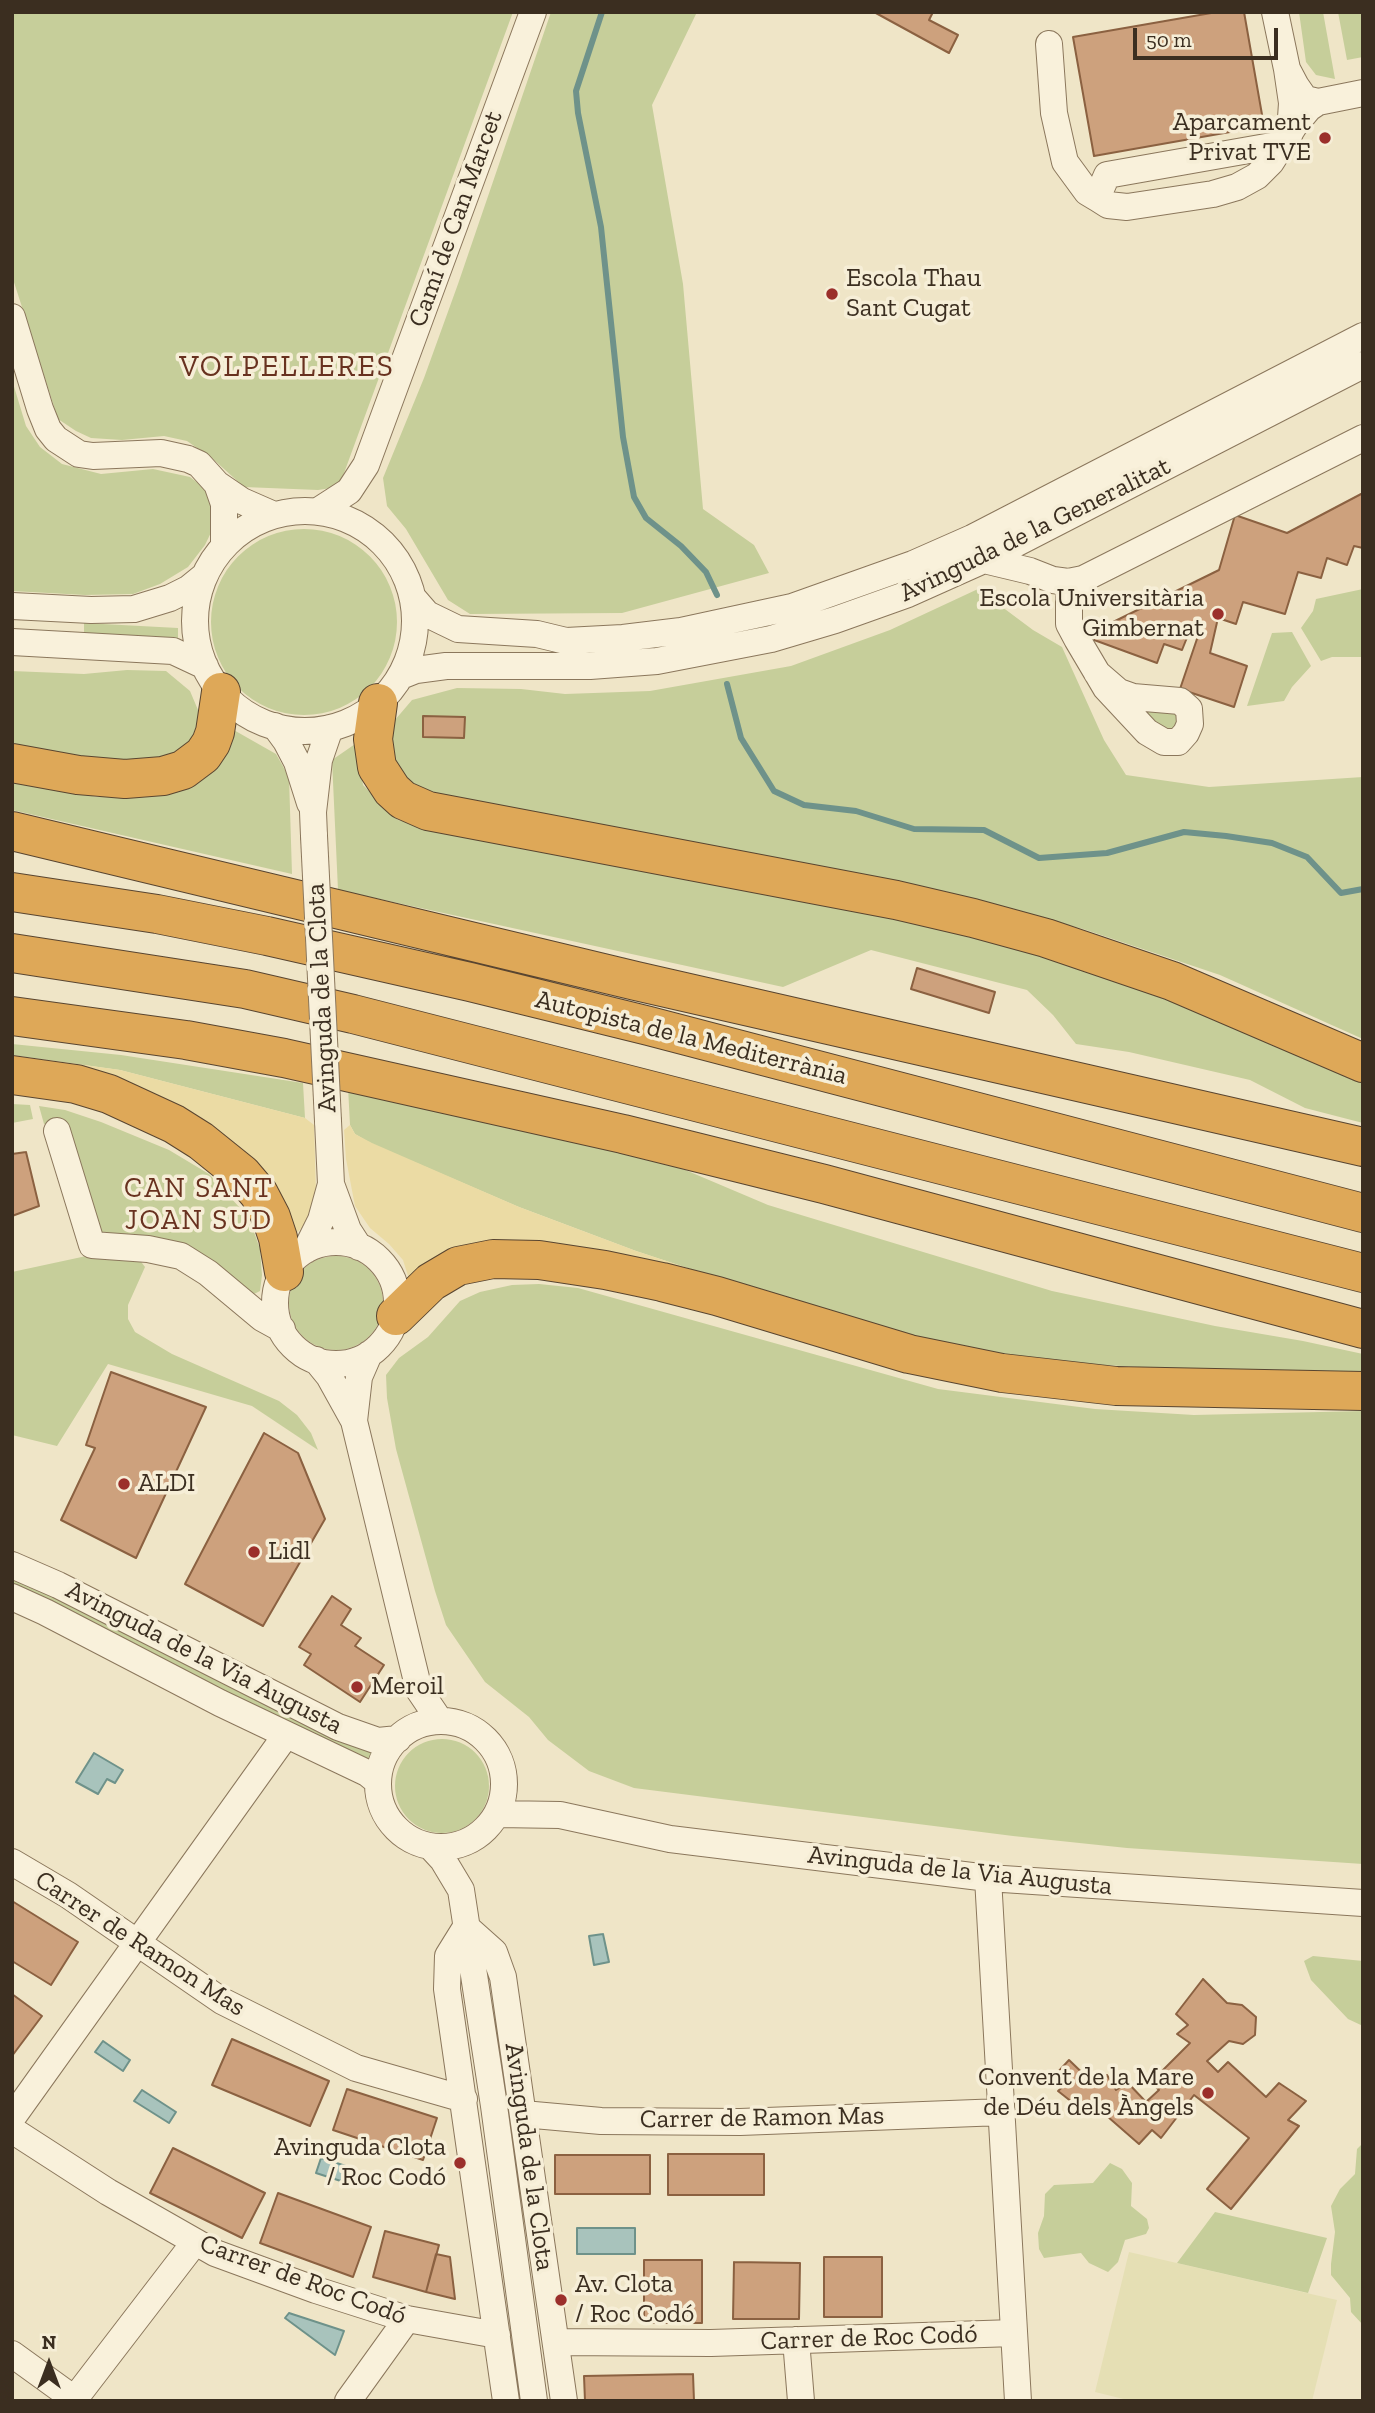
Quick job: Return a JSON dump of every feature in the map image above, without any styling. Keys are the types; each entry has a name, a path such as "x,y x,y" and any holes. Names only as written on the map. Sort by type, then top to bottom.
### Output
{"highway":[{"path":"12,762 103,778 163,776 183,770 203,755 215,732 213,679"},
{"path":"389,690 373,738 377,767 392,790 403,800 428,811 896,900 973,918 1046,938 1172,981 1363,1063"},
{"path":"12,755 78,775"},
{"path":"12,831 753,1008 1363,1147"},
{"path":"12,878 157,914"},
{"name":"Autopista de la Mediterrània","path":"12,892 157,914 507,991 1363,1213"},
{"path":"12,954 245,989 496,1049 1363,1273"},
{"path":"12,992 242,1028 834,1160 1168,1223"},
{"path":"12,1016 186,1040 284,1058 623,1134 787,1174 1363,1329"},
{"path":"12,1075 75,1084 109,1094 144,1109 201,1141 242,1174 259,1195 271,1217 289,1271"},
{"path":"12,1086 74,1092 144,1109"},
{"path":"396,1317 431,1282 458,1266 493,1259 539,1260 662,1282 909,1354 1002,1373 1116,1386 1363,1391"}],"street":[{"name":"Camí de Can Marcet","path":"318,511 349,491 366,465 533,12"},
{"path":"1275,12 1292,103 1286,138"},
{"path":"1049,44 1054,113 1065,162 1087,192 1108,205 1127,207 1213,194 1237,187 1256,176 1271,162 1308,108 1318,102 1363,93"},
{"path":"1287,69 1305,99 1318,102"},
{"path":"1097,198 1107,174 1286,138"},
{"path":"12,317 40,409 48,429 56,439 79,454 93,456 143,453 176,455 199,464 217,484 242,501 274,515"},
{"name":"Avinguda de la Generalitat","path":"414,600 427,614 458,629 537,634 566,641 681,631 792,607 913,564 971,538 1363,336"},
{"name":"Avinguda de la Generalitat","path":"389,690 416,670 446,666 590,666 657,661 771,639 835,620 908,594 984,560 1363,365"},
{"path":"984,560 1030,571 1053,580 1068,582 1083,579 1363,438"},
{"name":"Camí de Can Marcet","path":"366,465 362,501 369,531"},
{"path":"217,484 224,504 224,546"},
{"path":"12,642 162,650 185,656 213,679 248,715 275,726 302,730 330,728 359,717 389,690 409,660 415,636 414,600 408,579 398,561 369,531 342,517 318,511 274,515 243,530 224,546 204,576 198,596 195,625 198,646 213,679"},
{"path":"12,606 134,609 170,598 204,576"},
{"path":"1083,579 1069,597 1067,611 1069,624 1097,673"},
{"name":"Avinguda de la Clota","path":"275,726 297,762 314,824"},
{"name":"Avinguda de la Clota","path":"330,728 319,760 314,824 331,1184 348,1230 359,1247"},
{"path":"57,1131 92,1245 148,1249 181,1256 201,1268 262,1318 282,1329"},
{"name":"Avinguda de la Clota","path":"289,1271 321,1220 331,1184"},
{"path":"240,1300 261,1304 268,1301 289,1271 332,1242 359,1247 376,1257 392,1278 397,1297 396,1317 384,1340 369,1354 355,1360 340,1363 316,1360"},
{"path":"289,1271 276,1310 282,1329 300,1351 316,1360 329,1376 354,1421 419,1690 418,1729"},
{"path":"354,1421 359,1377 369,1354"},
{"name":"Avinguda de la Via Augusta","path":"12,1565 58,1585 338,1727 378,1741 418,1729"},
{"name":"Avinguda de la Via Augusta","path":"12,1597 367,1773 378,1782"},
{"path":"465,1726 481,1735 497,1754 505,1778 505,1793 498,1814 484,1831 470,1841 454,1847 431,1847 411,1840 394,1827 383,1809 378,1782 383,1759 418,1729 465,1726"},
{"path":"12,2118 286,1735"},
{"name":"Avinguda de la Via Augusta","path":"505,1778 521,1794 560,1815"},
{"name":"Avinguda de la Via Augusta","path":"498,1814 560,1815 670,1839 988,1878 1363,1903"},
{"name":"Avinguda de la Clota","path":"470,1841 461,1890 494,2106 534,2401"},
{"name":"Avinguda de la Clota","path":"431,1847 443,1860 461,1890"},
{"name":"Carrer de Ramon Mas","path":"12,1862 68,1895 222,2001 356,2068 464,2099"},
{"path":"988,1878 1018,2401"},
{"path":"466,1927 448,1956 447,1989 506,2401"},
{"name":"Avinguda de la Clota","path":"466,1927 494,1952 503,1977 564,2401"},
{"name":"Carrer de Ramon Mas","path":"523,2114 601,2121 740,2122 1002,2112"},
{"name":"Carrer de Roc Codó","path":"12,2130 107,2192 215,2253 407,2319 497,2335"},
{"path":"12,2354 75,2400 195,2242"},
{"path":"348,2401 407,2319"},
{"name":"Carrer de Roc Codó","path":"556,2342 644,2344 1014,2333"},
{"path":"796,2340 801,2401"}],"shaded area":[{"path":"1129,2252 1337,2300 1312,2401 1132,2401 1095,2392"}],"green space":[{"path":"12,12 513,12 340,484 318,490 244,487 213,459 187,441 164,436 122,440 91,438 58,419 12,276"},
{"path":"551,12 697,12 652,105 683,284 703,509 754,545 769,573 622,613 470,614 448,600 406,529 387,506 383,478 424,378 458,284"},
{"path":"1299,12 1323,12 1335,79 1316,75 1306,62"},
{"path":"1338,12 1363,12 1363,57 1347,60"},
{"path":"12,380 26,426 40,447 62,464 101,474 153,469 190,477 207,490 216,522 205,545 188,567 160,584 133,594 85,595 12,591"},
{"path":"304,529 339,537 355,545 369,557 381,571 389,587 397,622 389,657 381,673 369,687 355,699 339,707 304,715 269,707 253,699 239,687 227,673 219,657 211,622 219,587 227,571 239,557 253,545 269,537"},
{"path":"978,589 1033,630 1062,647 1104,740 1126,775 1209,787 1363,777 1363,1039 1220,975 1083,929 948,892 432,801 397,775 389,727 412,700 457,688 521,689 565,694 650,691 791,666 890,630"},
{"path":"1363,589 1361,657 1332,657 1321,661 1301,628 1313,611 1316,599"},
{"path":"84,623 178,628 178,644 84,638"},
{"path":"1292,632 1311,666 1292,687 1284,701 1247,706 1272,633"},
{"path":"127,670 166,671 190,691 198,710 198,722 181,753 150,759 103,761 41,751 12,743 12,671 84,674"},
{"path":"1139,703 1184,712 1172,733 1146,721"},
{"path":"232,729 276,754 289,777 292,874 12,810 12,779 97,797 153,792"},
{"path":"358,742 363,785 398,820 960,928 1037,949 1363,1076 1363,1123 1305,1108 1250,1080 1129,1052 1076,1044 1053,1015 1027,990 871,950 783,987 338,890 332,760"},
{"path":"12,1044 121,1055 303,1083 305,1118 120,1070 12,1055"},
{"path":"348,1087 652,1159 683,1169 768,1205 1052,1291 1363,1354 1363,1372 1156,1368 1069,1363 979,1351 892,1330 739,1285 636,1251 519,1207 372,1144 355,1134 350,1125"},
{"path":"12,1104 30,1105 33,1119 12,1123"},
{"path":"39,1106 65,1110 101,1122 169,1150 209,1174 240,1208 254,1232 260,1249 260,1291 254,1294 100,1235 55,1123 44,1124"},
{"path":"91,1255 136,1255 145,1267 128,1305 128,1319 135,1332 172,1354 279,1401 297,1415 311,1433 318,1450 252,1406 108,1364 57,1446 12,1435 12,1272"},
{"path":"327,1256 345,1256 370,1269 380,1285 383,1303 380,1321 370,1337 345,1350 327,1350 302,1337 289,1312 289,1294 302,1269"},
{"path":"539,1284 578,1288 938,1389 1095,1409 1194,1415 1363,1411 1363,1864 1127,1848 1013,1836 634,1788 589,1771 548,1740 529,1717 485,1682 446,1625 396,1449 387,1398 386,1375 399,1358 428,1337 460,1301 480,1292 512,1285"},
{"path":"12,1577 375,1750 370,1764 12,1589"},
{"path":"442,1739 460,1743 475,1753 485,1768 489,1786 485,1804 475,1819 460,1829 442,1833 424,1829 409,1819 399,1804 395,1786 399,1768 409,1753 424,1743"},
{"path":"1313,1956 1363,1961 1363,2026 1348,2019 1311,1980 1304,1961"},
{"path":"1363,2143 1363,2325 1351,2312 1350,2298 1331,2275 1335,2232 1331,2206 1340,2189 1355,2174 1357,2149"},
{"path":"1110,2163 1122,2169 1132,2183 1131,2206 1147,2219 1149,2228 1146,2234 1125,2240 1118,2262 1108,2272 1089,2263 1081,2253 1044,2258 1039,2249 1038,2233 1044,2216 1045,2194 1054,2185 1093,2183"},
{"path":"1215,2212 1327,2238 1308,2293 1177,2263"}],"sand":[{"path":"48,1060 120,1070 305,1118 314,1125 314,1210 295,1234 285,1215"},
{"path":"350,1125 355,1134 372,1143 519,1207 636,1251 739,1285 631,1262 409,1279 403,1260 370,1228 355,1206 346,1159 344,1130"}],"water":[{"path":"94,1753 123,1770 115,1783 107,1779 98,1794 76,1782"},
{"path":"603,1934 609,1962 594,1965 589,1936"},
{"path":"103,2041 130,2060 123,2071 95,2052"},
{"path":"142,2090 176,2112 169,2123 134,2101"},
{"path":"321,2158 352,2168 347,2183 316,2173"},
{"path":"577,2228 635,2228 635,2254 577,2254"},
{"path":"289,2313 344,2331 335,2355 285,2318"}],"building":[{"path":"874,12 933,12 929,20 958,35 949,53"},
{"path":"1217,12 1244,12 1264,126 1094,156 1073,37"},
{"path":"1363,493 1363,548 1354,546 1347,565 1327,558 1321,578 1298,572 1285,614 1243,602 1236,624 1218,618 1210,653 1247,666 1234,707 1180,689 1199,633 1190,630 1182,650 1164,644 1157,663 1086,637 1093,619 1109,624 1219,570 1235,515 1287,533"},
{"path":"423,716 465,717 464,738 423,737"},
{"path":"917,968 995,992 989,1013 911,989"},
{"path":"26,1152 39,1206 12,1216 12,1154"},
{"name":"ALDI","path":"111,1372 206,1407 136,1558 61,1520 95,1448 86,1445"},
{"name":"Lidl","path":"264,1433 298,1453 325,1519 263,1626 185,1584"},
{"path":"332,1596 351,1609 341,1625 361,1638 355,1646 384,1665 360,1702 304,1665 311,1654 299,1647"},
{"path":"12,1901 78,1942 51,1985 12,1961"},
{"name":"Convent de la Mare de Déu dels Àngels","path":"1203,1979 1227,2003 1242,2005 1256,2017 1255,2035 1243,2044 1229,2041 1207,2061 1218,2072 1228,2062 1266,2097 1279,2083 1306,2101 1288,2120 1299,2126 1231,2209 1207,2189 1249,2138 1194,2095 1161,2138 1152,2130 1139,2144 1092,2103 1082,2110 1058,2091 1067,2083 1057,2073 1069,2060 1096,2086 1107,2075 1116,2090 1128,2083 1146,2102 1159,2090 1151,2082 1190,2043 1177,2034 1188,2025 1176,2014"},
{"path":"12,1994 42,2016 12,2056"},
{"path":"232,2039 329,2081 310,2126 212,2085"},
{"path":"347,2089 437,2118 423,2160 333,2130"},
{"path":"173,2148 265,2193 242,2238 150,2193"},
{"path":"668,2154 764,2154 764,2195 668,2195"},
{"path":"555,2155 650,2155 650,2194 555,2194"},
{"path":"278,2193 371,2227 353,2277 260,2243"},
{"path":"385,2231 439,2245 426,2292 373,2277"},
{"path":"436,2254 450,2257 455,2299 426,2292"},
{"path":"824,2257 882,2257 882,2317 824,2317"},
{"path":"644,2260 702,2260 702,2323 644,2323"},
{"path":"734,2262 800,2263 799,2319 733,2319"},
{"path":"693,2374 694,2401 585,2401 584,2376"}],"waterway":[{"path":"602,12 576,91 601,227 623,437 634,497 646,518 681,546 706,572 717,595"},
{"path":"727,684 741,738 774,791 804,805 856,811 914,829 984,830 1039,858 1107,853 1184,832 1226,836 1272,843 1307,857 1341,893 1363,889"}],"place":[{"name":"Aparcament Privat TVE","path":"1325,138"},
{"name":"Escola Thau Sant Cugat","path":"832,294"},
{"name":"Escola Universitària Gimbernat","path":"1218,614"},
{"name":"ALDI","path":"124,1484"},
{"name":"Lidl","path":"254,1552"},
{"name":"Meroil","path":"357,1687"},
{"name":"Convent de la Mare de Déu dels Àngels","path":"1208,2093"},
{"name":"Avinguda Clota / Roc Codó","path":"460,2163"},
{"name":"Av. Clota / Roc Codó","path":"561,2300"}],"district":[{"name":"VOLPELLERES","path":"287,367"},
{"name":"CAN SANT JOAN SUD","path":"199,1205"}]}
